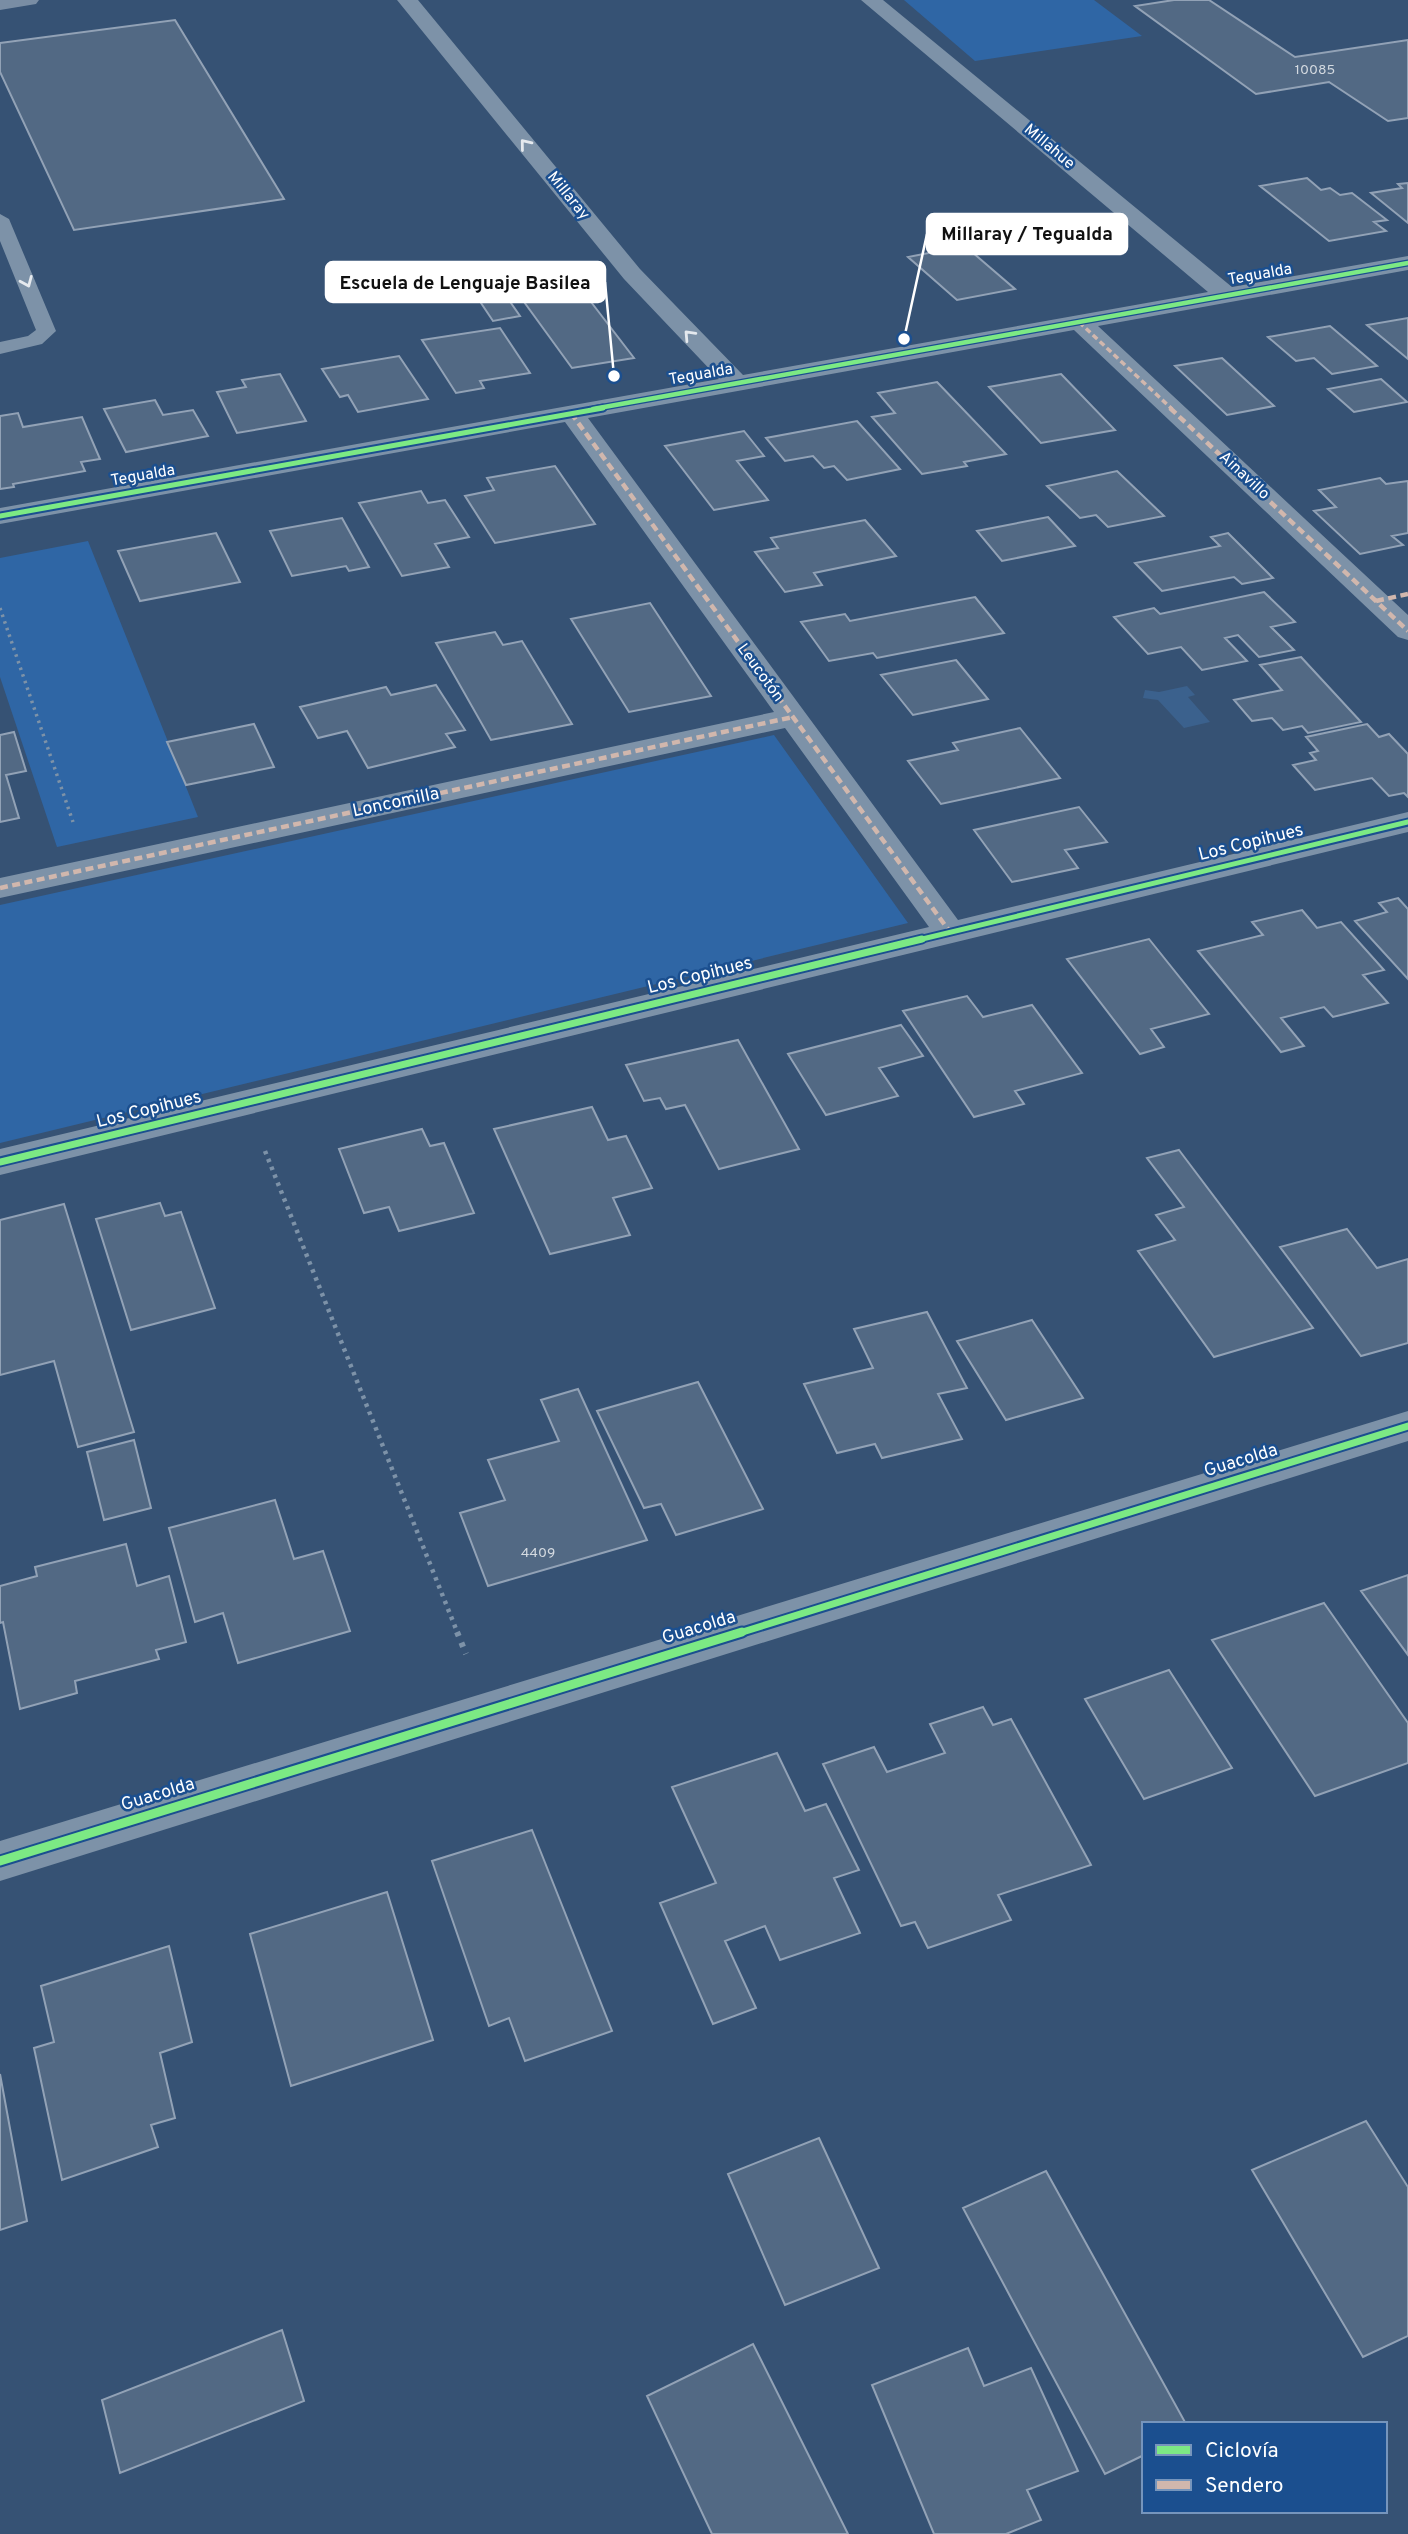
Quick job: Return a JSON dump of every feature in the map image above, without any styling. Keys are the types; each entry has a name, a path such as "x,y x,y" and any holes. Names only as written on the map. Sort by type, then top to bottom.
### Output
{"street":[{"path":"0,4 29,0"},
{"name":"Millaray","path":"407,0 632,274 737,383"},
{"name":"Millahue","path":"871,0 1227,295"},
{"name":"Tegualda","path":"0,516 1408,263"},
{"name":"Ainavillo","path":"1079,322 1408,631"},
{"name":"Leucotón","path":"571,413 950,932"},
{"path":"1376,601 1408,594"},
{"name":"Loncomilla","path":"0,888 793,717"},
{"name":"Los Copihues","path":"0,1162 1408,822"},
{"name":"Guacolda","path":"0,1861 1408,1426"}],"lane":[{"path":"0,219 46,331 35,341 0,348"}],"path":[{"path":"0,608 89,869"},
{"path":"246,1102 466,1654"}],"shaded area":[{"path":"904,0 1094,0 1142,36 975,61"},
{"path":"88,541 198,817 57,847 0,677 0,558"},
{"path":"1187,686 1195,695 1188,697 1210,722 1184,728 1158,700 1143,698 1145,690 1159,692"},
{"path":"774,735 908,923 0,1143 0,905"}],"building":[{"path":"1174,0 1209,0 1295,57 1408,40 1408,118 1388,121 1329,82 1256,94 1135,6"},
{"path":"175,20 284,199 74,230 0,72 0,43"},
{"path":"1307,178 1321,190 1330,188 1340,195 1352,193 1387,220 1374,222 1386,231 1329,241 1260,186"},
{"path":"1408,183 1408,223 1371,193 1402,188 1398,184"},
{"path":"965,246 1015,289 957,300 908,257"},
{"path":"578,285 634,358 572,368 519,295"},
{"path":"506,296 520,316 493,321 479,300"},
{"path":"1408,318 1408,359 1367,325"},
{"path":"1330,326 1377,366 1332,374 1314,358 1296,361 1268,337"},
{"path":"500,328 530,373 480,381 484,388 456,393 422,340"},
{"path":"399,356 428,399 358,412 348,395 340,397 322,369"},
{"path":"1222,358 1274,406 1227,415 1175,366"},
{"path":"280,374 306,421 237,433 217,392 246,387 242,380"},
{"path":"1061,374 1115,430 1041,443 989,387"},
{"path":"1381,379 1407,402 1354,412 1328,389"},
{"path":"937,382 1006,454 964,462 967,466 922,474 872,417 895,413 878,393"},
{"path":"155,400 163,415 193,410 208,436 126,452 104,409"},
{"path":"18,413 23,427 82,417 100,459 81,462 85,471 13,484 14,487 0,489 0,416"},
{"path":"857,421 900,469 847,480 834,466 824,468 813,456 785,461 766,438"},
{"path":"744,431 764,456 737,461 768,500 714,510 665,446"},
{"path":"555,466 595,524 495,543 465,496 494,490 487,478"},
{"path":"1117,471 1164,516 1108,527 1096,515 1080,518 1047,486"},
{"path":"1380,478 1386,484 1408,481 1408,533 1392,536 1403,545 1360,554 1314,511 1336,507 1319,490"},
{"path":"421,491 428,503 445,500 469,537 435,544 449,567 402,576 359,503"},
{"path":"1048,517 1075,546 1002,561 977,531"},
{"path":"342,518 369,567 349,571 346,566 292,576 270,531"},
{"path":"865,520 896,556 814,573 822,585 785,592 755,552 778,548 771,538"},
{"path":"216,533 240,582 140,601 118,551"},
{"path":"1228,533 1273,578 1242,584 1234,577 1162,591 1135,563 1220,546 1211,537"},
{"path":"1264,592 1295,622 1271,627 1294,650 1259,657 1238,635 1225,638 1247,661 1202,670 1181,647 1148,654 1114,617 1154,608 1160,614"},
{"path":"975,597 1004,633 877,658 873,653 829,661 801,622 845,614 850,621"},
{"path":"650,603 711,696 629,712 571,619"},
{"path":"495,632 503,645 522,641 572,724 491,740 436,643"},
{"path":"1301,657 1361,722 1308,733 1302,726 1283,730 1272,718 1252,721 1234,700 1282,690 1260,665"},
{"path":"956,660 988,699 913,715 881,675"},
{"path":"436,685 465,730 446,734 455,747 368,768 347,731 318,738 300,707 386,687 391,695"},
{"path":"254,724 274,767 186,785 167,742"},
{"path":"1367,724 1379,737 1389,734 1408,754 1408,797 1404,793 1389,796 1372,778 1315,790 1293,765 1316,760 1310,753 1318,751 1306,737"},
{"path":"1020,728 1060,778 941,804 908,761 958,750 953,743"},
{"path":"14,732 26,771 6,775 19,818 0,822 0,735"},
{"path":"1079,807 1107,842 1065,850 1078,868 1012,882 974,830"},
{"path":"1398,898 1408,909 1408,979 1355,921 1387,912 1379,903"},
{"path":"1302,910 1317,928 1341,922 1384,970 1363,975 1388,1003 1333,1017 1324,1007 1281,1018 1304,1046 1281,1052 1198,951 1263,935 1252,922"},
{"path":"1149,939 1209,1014 1151,1029 1164,1047 1140,1054 1067,959"},
{"path":"967,996 983,1017 1032,1005 1082,1073 1015,1091 1024,1104 974,1117 903,1011"},
{"path":"901,1025 923,1056 879,1068 898,1096 826,1115 788,1054"},
{"path":"738,1040 799,1149 719,1169 685,1105 666,1109 660,1098 644,1101 626,1065"},
{"path":"592,1107 608,1140 626,1136 652,1188 613,1198 630,1235 550,1254 494,1129"},
{"path":"422,1129 430,1146 444,1143 474,1213 399,1231 389,1207 364,1213 339,1149"},
{"path":"1179,1150 1313,1328 1214,1357 1138,1251 1175,1240 1156,1215 1184,1207 1147,1158"},
{"path":"160,1203 165,1216 181,1212 215,1308 131,1330 96,1219"},
{"path":"64,1204 134,1432 78,1447 54,1361 0,1375 0,1220"},
{"path":"1347,1229 1377,1268 1408,1259 1408,1343 1361,1356 1280,1247"},
{"path":"927,1312 967,1388 938,1394 962,1439 882,1458 875,1444 837,1453 804,1384 873,1368 854,1329"},
{"path":"1032,1320 1083,1398 1006,1420 957,1341"},
{"path":"698,1382 763,1509 676,1535 661,1504 644,1508 597,1411"},
{"path":"578,1389 647,1540 488,1586 460,1513 505,1500 488,1460 559,1441 541,1400"},
{"path":"134,1440 151,1508 104,1520 87,1452"},
{"path":"275,1500 294,1559 323,1551 350,1631 238,1663 223,1613 195,1622 169,1528"},
{"path":"126,1544 137,1586 169,1576 186,1642 156,1650 159,1659 75,1681 77,1693 20,1709 3,1622 0,1623 0,1586 37,1576 35,1567"},
{"path":"1408,1575 1408,1655 1361,1591"},
{"path":"1324,1603 1408,1723 1408,1763 1315,1796 1212,1640"},
{"path":"1169,1670 1232,1768 1144,1799 1085,1699"},
{"path":"983,1707 993,1725 1011,1719 1091,1865 998,1895 1011,1920 928,1948 915,1922 901,1926 823,1764 874,1747 887,1772 945,1753 930,1724"},
{"path":"777,1753 805,1811 826,1804 859,1870 834,1878 860,1933 780,1960 765,1926 725,1941 756,2008 713,2024 660,1903 716,1883 672,1787"},
{"path":"532,1830 612,2031 525,2061 509,2018 489,2026 432,1861"},
{"path":"387,1892 433,2040 291,2086 250,1934"},
{"path":"169,1946 192,2042 160,2053 175,2118 151,2125 158,2147 62,2180 34,2048 54,2042 41,1986"},
{"path":"0,2074 27,2221 0,2230"},
{"path":"1366,2121 1408,2187 1408,2336 1363,2357 1252,2170"},
{"path":"819,2138 879,2268 785,2305 728,2174"},
{"path":"1046,2171 1185,2422 1142,2422 1142,2456 1105,2474 963,2208"},
{"path":"282,2330 304,2401 120,2473 102,2400"},
{"path":"753,2344 848,2534 712,2534 647,2396"},
{"path":"968,2348 984,2386 1031,2368 1078,2471 1027,2490 1041,2520 1006,2534 934,2534 872,2385"}],"marked path":[{"path":"1079,322 1408,631"},
{"path":"571,413 950,932"},
{"path":"1376,601 1408,594"},
{"path":"0,888 793,717"}],"cycle path":[{"path":"0,516 1408,263"},
{"path":"0,1162 1408,822"},
{"path":"0,1861 1408,1426"}],"place":[{"name":"Millaray / Tegualda","path":"904,339"},
{"name":"Escuela de Lenguaje Basilea","path":"614,376"}]}
